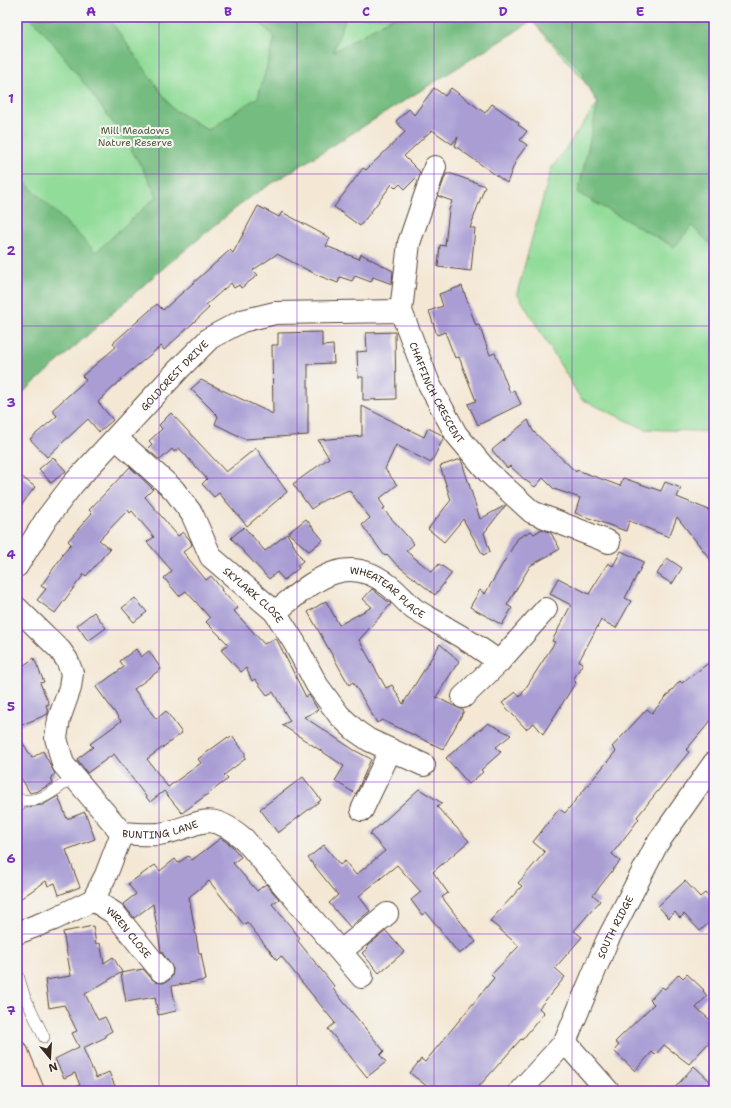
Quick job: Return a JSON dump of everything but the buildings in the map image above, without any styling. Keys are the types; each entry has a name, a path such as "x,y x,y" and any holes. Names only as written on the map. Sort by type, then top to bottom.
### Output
{"street":[{"name":"CHAFFINCH CRESCENT","path":"435,167 409,243 401,311 429,384 456,434 488,472 532,512 609,542"},
{"name":"GOLDCREST DRIVE","path":"17,566 47,518 73,484 147,402 210,338 242,321 275,313 401,311"},
{"name":"SKYLARK CLOSE","path":"116,438 174,490 192,514 212,557 275,612 294,642 317,685 339,716 356,731 390,751 424,766"},
{"name":"WHEATEAR PLACE","path":"275,612 320,578 338,570 358,570 373,575 387,584 414,609 473,644 499,662"},
{"name":"BUNTING LANE","path":"17,608 60,650 67,660 72,674 70,688 59,719 56,738 63,764 122,834 159,834 207,821 217,822 230,827 244,839 362,977"},
{"path":"463,698 499,662 546,609"},
{"path":"362,810 390,751"},
{"name":"SOUTH RIDGE","path":"520,1091 565,1042 607,941 657,844 714,764"},
{"path":"17,933 54,919 93,900 106,875 122,834"},
{"name":"WREN CLOSE","path":"93,900 114,913 161,971"},
{"path":"341,951 387,914"},
{"path":"565,1042 608,1091"},
{"path":"17,1052 32,1091"}],"lane":[{"path":"17,798 34,801 45,797 73,777"},
{"path":"17,972 24,995 44,1037"}],"green space":[{"name":"Mill Meadows Nature Reserve","path":"17,17 714,17 714,432 645,429 581,399 517,293 551,169 598,103 582,78 532,21 224,213 17,398"},
{"path":"30,17 108,17 173,109 208,130 258,97 275,38 255,17 346,17 333,52 393,17 714,17 714,248 692,226 674,247 578,193 598,103 582,78 584,73 532,21 247,199 155,275 17,398 17,169 26,176 23,180 96,252 157,196 142,167 96,99 66,59"}]}
